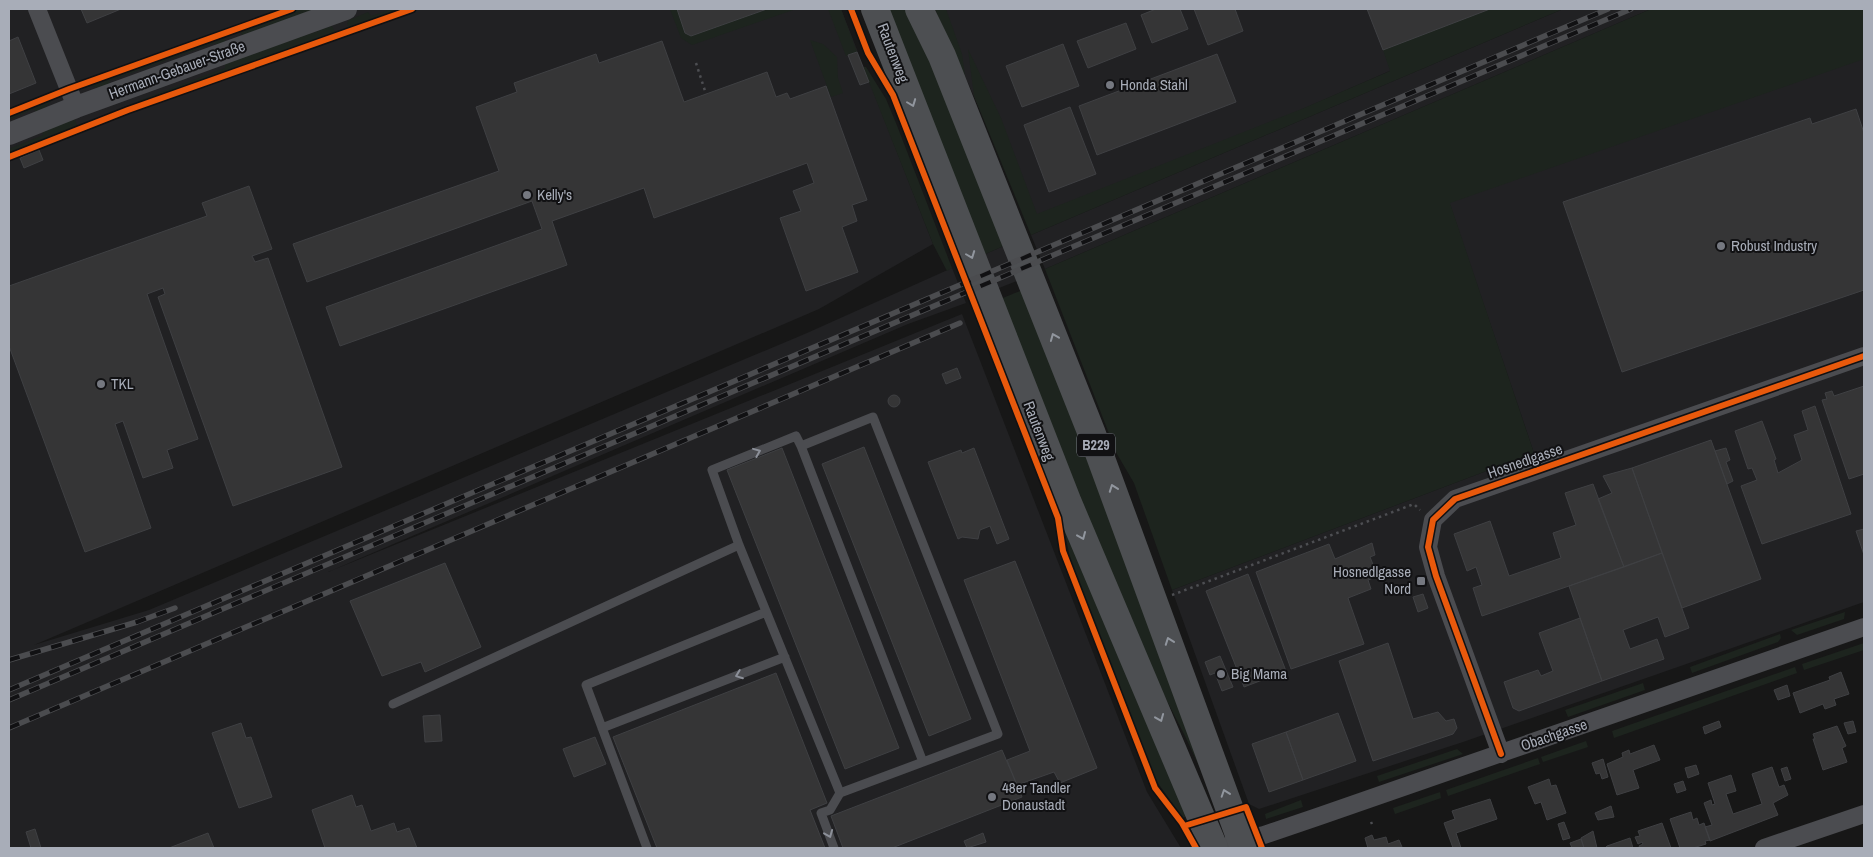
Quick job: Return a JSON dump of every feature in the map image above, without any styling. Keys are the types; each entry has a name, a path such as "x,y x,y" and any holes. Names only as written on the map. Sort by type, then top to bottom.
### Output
{"main road":[{"name":"Rautenweg","path":"875,9 1068,503 1212,848"},
{"name":"B229","path":"919,9 942,56 1075,388 1210,748 1243,844"}],"street":[{"path":"37,9 76,107"},
{"name":"Hermann-Gebauer-Straße","path":"9,134 76,107 346,9"},
{"name":"Hosnedlgasse","path":"1501,754 1436,576 1428,547 1433,520 1455,499 1864,356"},
{"name":"Obachgasse","path":"1212,848 1243,844 1864,627"},
{"path":"1764,848 1864,814"}],"lane":[{"path":"800,446 872,417 998,734 840,794 830,810 820,814 834,848"},
{"path":"840,794 739,545 712,470 796,436 923,762"},
{"path":"393,704 739,545"},
{"path":"647,848 586,685 766,612"},
{"path":"602,728 785,657"}],"path":[{"path":"696,63 706,94"},
{"path":"1171,596 1414,504 1419,510"}],"shaded area":[{"path":"9,9 841,9 933,244 819,309 34,645 149,610 807,333 952,268 966,303 908,324 328,572 962,314 1147,792 1181,848 9,848"},
{"path":"297,9 323,9 243,36 238,30"},
{"path":"393,9 407,9 349,30 347,23 349,20 368,12 371,16"},
{"path":"670,9 677,9 685,33 691,36 767,9 796,9 692,45 681,38"},
{"path":"828,9 841,9 857,52 846,56"},
{"path":"886,9 910,9 1008,244 981,256"},
{"path":"935,9 1532,9 1032,227"},
{"path":"935,9 946,9 962,54 966,82"},
{"path":"1490,9 1563,9 1031,235 974,96 968,49 1001,118 1037,214 1304,108 1390,71 1383,50"},
{"path":"1563,9 1651,9 1045,269 1031,235"},
{"path":"1651,9 1864,9 1864,59 1450,203 1534,453 1172,590 1134,483 1117,454 1045,269"},
{"path":"1864,9 1864,602 1463,742 1259,809 1249,804 1172,590 1534,453 1422,122"},
{"path":"332,26 336,34 140,104 138,101 225,68 225,63"},
{"path":"225,34 225,43 217,46 215,43 109,81 110,84 99,88 85,85"},
{"path":"810,40 823,44 837,57 838,78 843,93 831,97"},
{"path":"863,67 866,67 886,99 896,123 952,268 947,271 933,244"},
{"path":"51,97 52,100 42,111 36,113 34,109 9,120 9,114"},
{"path":"74,117 78,127 9,155 9,149 43,135 42,132"},
{"path":"1008,244 1022,279 994,290 981,256"},
{"path":"1025,289 1213,796 1185,736 1130,629 998,300"},
{"path":"1062,519 1190,814 1183,818 1155,779 1072,567"},
{"path":"1845,612 1844,619 1797,635 1791,630"},
{"path":"1780,634 1781,638 1778,642 1692,673 1690,667"},
{"path":"1864,643 1864,650 1804,670 1802,664"},
{"path":"1795,667 1797,673 1614,738 1612,731"},
{"path":"1643,683 1645,690 1568,717 1565,710"},
{"path":"1586,741 1588,747 1543,762 1541,757"},
{"path":"1457,749 1463,754 1379,782 1377,776"},
{"path":"1538,758 1540,764 1448,796 1446,790"},
{"path":"1440,792 1441,798 1395,814 1393,808"},
{"path":"1301,800 1303,807 1266,819 1265,814"}],"building":[{"path":"81,9 121,9 87,23"},
{"path":"677,9 767,9 691,36 685,33"},
{"path":"1156,9 1180,9 1188,29 1152,43 1141,15"},
{"path":"1194,9 1235,9 1243,31 1208,45"},
{"path":"1367,9 1490,9 1383,50"},
{"path":"1126,23 1136,49 1088,68 1077,41"},
{"path":"18,37 36,83 9,94 9,41"},
{"name":"Kelly's","path":"662,41 684,102 767,72 776,97 787,93 790,99 826,86 867,200 852,205 857,221 842,227 858,272 806,291 780,218 801,211 793,191 814,183 807,163 654,218 644,188 552,221 567,265 340,346 326,307 542,229 532,201 307,282 293,244 499,171 476,107 517,92 514,83 596,54 599,63"},
{"path":"1063,44 1079,86 1022,107 1006,66"},
{"path":"857,52 869,82 860,85 848,55"},
{"path":"1217,54 1236,102 1097,155 1079,106"},
{"path":"1070,107 1096,174 1049,192 1024,125"},
{"name":"Robust Industry","path":"1856,109 1864,133 1864,290 1622,372 1563,202 1810,118 1812,124"},
{"path":"39,150 43,160 24,168 20,158"},
{"name":"TKL","path":"249,186 272,249 252,256 255,262 268,258 342,467 233,506 158,297 165,294 163,288 147,294 198,439 167,450 173,468 143,478 123,421 115,424 151,528 85,552 9,346 9,286 207,216 202,203"},
{"path":"957,368 961,378 946,384 942,374"},
{"path":"1864,386 1864,474 1849,479 1822,400 1827,399 1825,393 1832,391 1834,396"},
{"path":"892,395 896,395 900,401 896,407 892,407 888,403 888,399"},
{"path":"1815,406 1851,514 1762,544 1741,486 1757,480 1752,468 1748,469 1735,431 1762,421 1776,459 1774,460 1778,473 1802,460 1794,435 1808,430 1802,411"},
{"path":"1711,440 1761,579 1682,608 1632,468"},
{"path":"864,447 971,719 929,736 822,464"},
{"path":"782,448 899,748 845,769 727,470"},
{"path":"974,448 1009,539 997,544 990,526 980,530 978,539 962,537 958,539 928,462 961,450 962,453"},
{"path":"1726,448 1730,460 1726,462 1733,481 1727,484 1715,451"},
{"path":"1632,468 1662,553 1624,567 1598,499 1612,493 1603,476"},
{"path":"1593,484 1624,567 1482,616 1473,588 1482,585 1476,567 1467,571 1454,534 1490,521 1509,576 1561,558 1553,533 1576,525 1565,493"},
{"path":"1864,529 1864,555 1856,531"},
{"path":"1372,543 1375,555 1370,557 1374,567 1369,568 1373,578 1368,580 1371,589 1348,598 1364,644 1291,669 1256,572 1329,544 1335,559"},
{"path":"1662,553 1689,628 1665,637 1658,617 1623,630 1630,649 1657,639 1664,659 1602,681 1569,586"},
{"path":"1015,561 1097,768 1060,783 1054,772 1017,785 1007,760 1030,751 964,580"},
{"path":"445,563 481,647 425,672 421,662 382,676 350,601"},
{"path":"1248,574 1286,671 1244,687 1206,591"},
{"path":"1423,594 1428,608 1418,612 1413,597"},
{"path":"1580,618 1602,681 1519,711 1513,708 1504,682 1538,670 1541,676 1553,671 1539,633"},
{"path":"1388,643 1413,719 1438,712 1446,721 1454,719 1457,728 1453,734 1373,761 1339,661"},
{"name":"Big Mama","path":"1220,656 1233,687 1222,691 1215,673 1210,675 1205,662"},
{"path":"1841,672 1849,694 1834,699 1836,705 1825,709 1823,704 1800,713 1793,693 1830,680 1829,677"},
{"path":"776,673 827,803 810,810 825,848 657,848 613,737"},
{"path":"1787,685 1790,696 1778,700 1774,690"},
{"path":"1338,713 1356,761 1303,780 1286,732"},
{"path":"440,715 442,741 425,742 423,716"},
{"path":"1719,721 1721,727 1705,734 1703,727"},
{"path":"1853,721 1856,732 1848,734 1844,723"},
{"path":"241,723 246,738 251,737 272,797 239,808 212,733"},
{"path":"1837,726 1846,746 1842,748 1847,762 1823,770 1813,734"},
{"path":"1286,732 1303,780 1269,792 1252,744"},
{"path":"595,737 606,764 574,777 563,749"},
{"path":"1654,745 1660,760 1633,770 1639,788 1617,795 1607,764 1623,757 1622,753 1629,750 1630,754"},
{"path":"1002,750 1022,797 892,848 843,848 831,816"},
{"path":"1603,759 1608,777 1602,779 1600,773 1596,774 1592,763"},
{"path":"1696,765 1699,774 1688,778 1685,768"},
{"path":"1772,767 1779,787 1784,785 1788,795 1773,803 1778,815 1710,841 1705,827 1712,825 1704,803 1711,800 1712,805 1715,804 1708,783 1731,775 1736,791 1726,794 1733,814 1762,804 1752,774"},
{"path":"1787,767 1791,779 1785,781 1781,769"},
{"path":"1549,779 1551,786 1556,785 1566,813 1547,820 1541,802 1535,804 1528,787"},
{"path":"1683,781 1686,790 1677,793 1674,784"},
{"path":"352,795 356,807 362,805 371,831 394,823 397,832 409,828 417,848 325,848 312,810"},
{"path":"1490,799 1497,819 1456,833 1461,848 1453,848 1444,823 1455,819 1452,811"},
{"path":"1611,806 1614,817 1598,820 1595,813"},
{"path":"1691,812 1693,820 1697,818 1699,825 1704,823 1710,840 1705,841 1706,844 1693,848 1680,848 1670,819"},
{"path":"1564,822 1570,838 1563,840 1558,824"},
{"path":"1662,823 1671,848 1640,848 1639,846 1643,844 1642,842 1638,844 1635,837 1640,836 1638,831"},
{"path":"35,829 41,848 31,848 26,832"},
{"path":"1593,831 1597,848 1584,848 1581,838"},
{"path":"208,833 214,848 169,848"},
{"path":"983,833 986,842 967,848 964,841"},
{"path":"1372,835 1374,840 1386,837 1388,844 1399,840 1402,847 1368,848 1365,838"},
{"path":"1630,838 1633,848 1605,848 1607,846"},
{"path":"1581,839 1584,848 1572,848 1570,843"}],"railway":[{"path":"9,690 1608,9"},
{"path":"9,700 1631,9"},
{"path":"9,728 960,323"},
{"path":"9,660 137,622 175,608"}],"cycle path":[{"path":"9,113 69,89 292,9"},
{"path":"9,157 128,110 412,9"},
{"path":"851,9 868,53 893,95 1058,518 1063,551 1155,788 1182,823 1196,848"},
{"path":"1501,754 1436,576 1428,547 1433,520 1455,499 1864,356"},
{"path":"1184,826 1246,807 1262,848"}],"place":[{"name":"Honda Stahl","path":"1110,85"},
{"name":"Kelly's","path":"527,195"},
{"name":"Robust Industry","path":"1721,246"},
{"name":"TKL","path":"101,384"},
{"name":"Hosnedlgasse Nord","path":"1421,581"},
{"name":"Big Mama","path":"1221,674"},
{"name":"48er Tandler Donaustadt","path":"992,797"}]}
